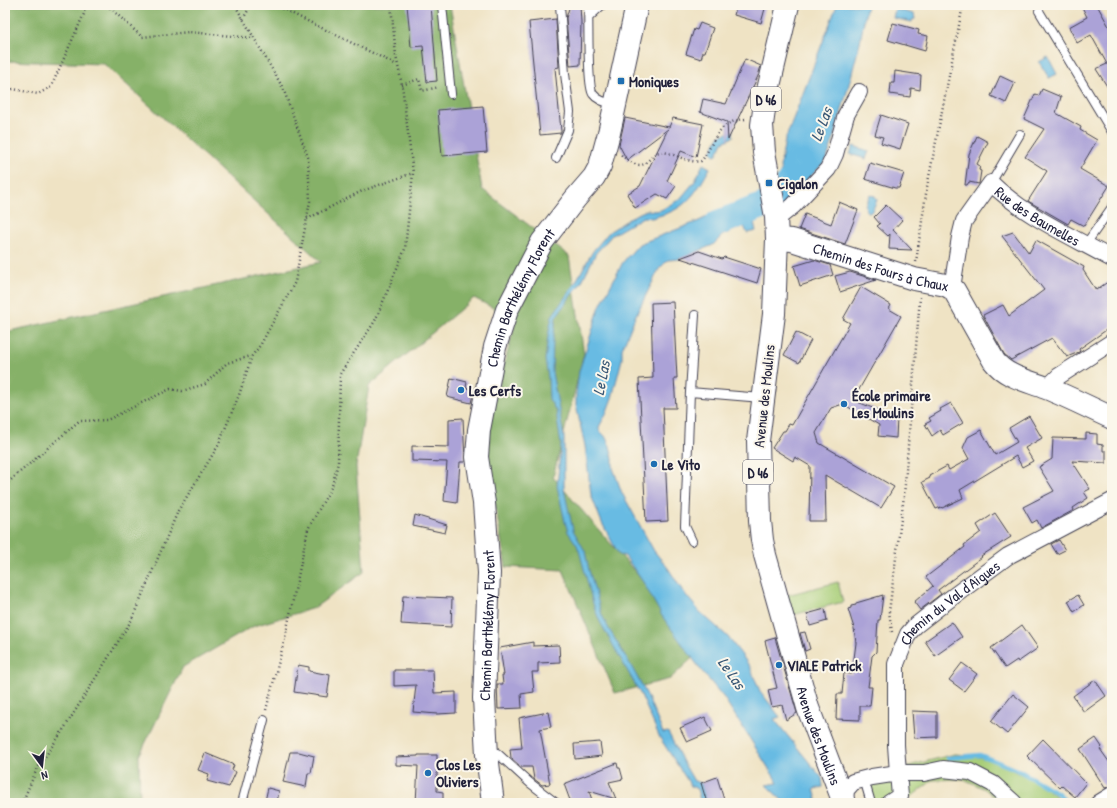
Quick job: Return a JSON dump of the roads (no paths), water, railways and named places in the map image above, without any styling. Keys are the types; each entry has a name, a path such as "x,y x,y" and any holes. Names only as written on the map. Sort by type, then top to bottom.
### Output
{"street":[{"name":"Chemin Barthélémy Florent","path":"492,803 484,691 489,573 484,503 477,457 479,430 492,362 507,310 542,242 570,205 594,177 600,166 608,140 637,5"},
{"name":"Avenue des Moulins","path":"788,5 762,119 764,152 774,206 777,238 774,314 762,398 758,453 762,540 808,708 828,759 852,795"},
{"path":"774,206 783,214 793,206 828,169 835,154 846,114 859,92"},
{"name":"Rue des Baumelles","path":"952,288 960,237 964,222 991,183 1032,214 1112,259"},
{"name":"Chemin des Fours à Chaux","path":"777,238 792,240 914,279 942,284 952,288 999,367 1112,418"},
{"path":"1047,388 1059,376 1112,342"},
{"name":"Chemin du Val d'Aigues","path":"895,800 898,773 896,745 896,664 908,634 914,626 1008,556 1112,501"},
{"name":"D 46","path":"817,729 842,760 852,795"},
{"path":"852,795 898,773 924,774 943,769 970,772 993,784 1014,803"},
{"path":"895,800 911,788 924,774"},
{"path":"1099,803 1112,795"}],"lane":[{"path":"442,5 451,94"},
{"path":"556,158 565,140 570,117 560,5"},
{"path":"588,5 589,72 591,89 593,95 601,100 616,105"},
{"path":"589,17 602,5"},
{"path":"1039,11 1112,132"},
{"name":"Rue des Baumelles","path":"991,183 1020,134"},
{"name":"Rue des Baumelles","path":"1086,244 1112,207"},
{"path":"692,541 685,526 690,392 695,315"},
{"path":"690,392 762,398"},
{"path":"242,803 264,720"},
{"path":"487,749 497,752 556,803"},
{"path":"852,795 871,803"}],"water":[{"path":"837,5 867,5 860,42 835,135 826,161 787,200 780,167 785,140"},
{"path":"895,9 914,14 915,19 912,20 912,22 893,18"},
{"path":"1048,57 1057,74 1049,78 1039,62"},
{"path":"733,131 733,137 723,142 716,156 711,152 719,136"},
{"path":"853,146 869,151 866,159 850,154"},
{"path":"703,164 710,168 702,183 692,196 680,207 652,218 643,217 612,235 596,253 581,283 556,317 552,372 564,437 564,489 573,530 585,551 602,615 646,693 663,733 668,732 694,781 701,783 706,799 703,800 704,803 701,803 697,789 691,786 660,738 641,695 600,622 594,607 577,545 568,532 557,486 561,445 556,411 549,399 548,377 545,360 552,316 575,283 593,251 609,232 635,215 647,210 661,210 680,199 695,181"},
{"path":"870,195 875,196 877,200 872,211 868,212 866,211 865,205"},
{"path":"749,199 756,231 747,233 744,226 723,235 713,245 679,259 668,260 659,269 635,317 622,349 622,359 612,398 599,430 605,436 610,446 613,459 613,468 622,493 654,551 699,611 728,637 741,654 750,667 760,691 780,717 774,719 822,778 823,787 814,789 819,803 785,803 766,785 778,783 724,698 701,670 662,616 643,582 625,556 619,555 602,523 591,495 585,446 576,405 579,371 600,306 623,262 639,244 699,221 725,208"}],"waterway":[{"name":"Le Las","path":"718,223 778,200 804,159"},
{"path":"948,758 980,755 1018,770 1059,794 1066,803"}],"place":[{"name":"Moniques","path":"621,81"},
{"name":"Cigalon","path":"769,183"},
{"name":"Les Cerfs","path":"461,390"},
{"name":"École primaire Les Moulins","path":"844,404"},
{"name":"Le Vito","path":"654,464"},
{"name":"VIALE Patrick","path":"779,665"},
{"name":"Clos Les Oliviers","path":"428,773"}]}
